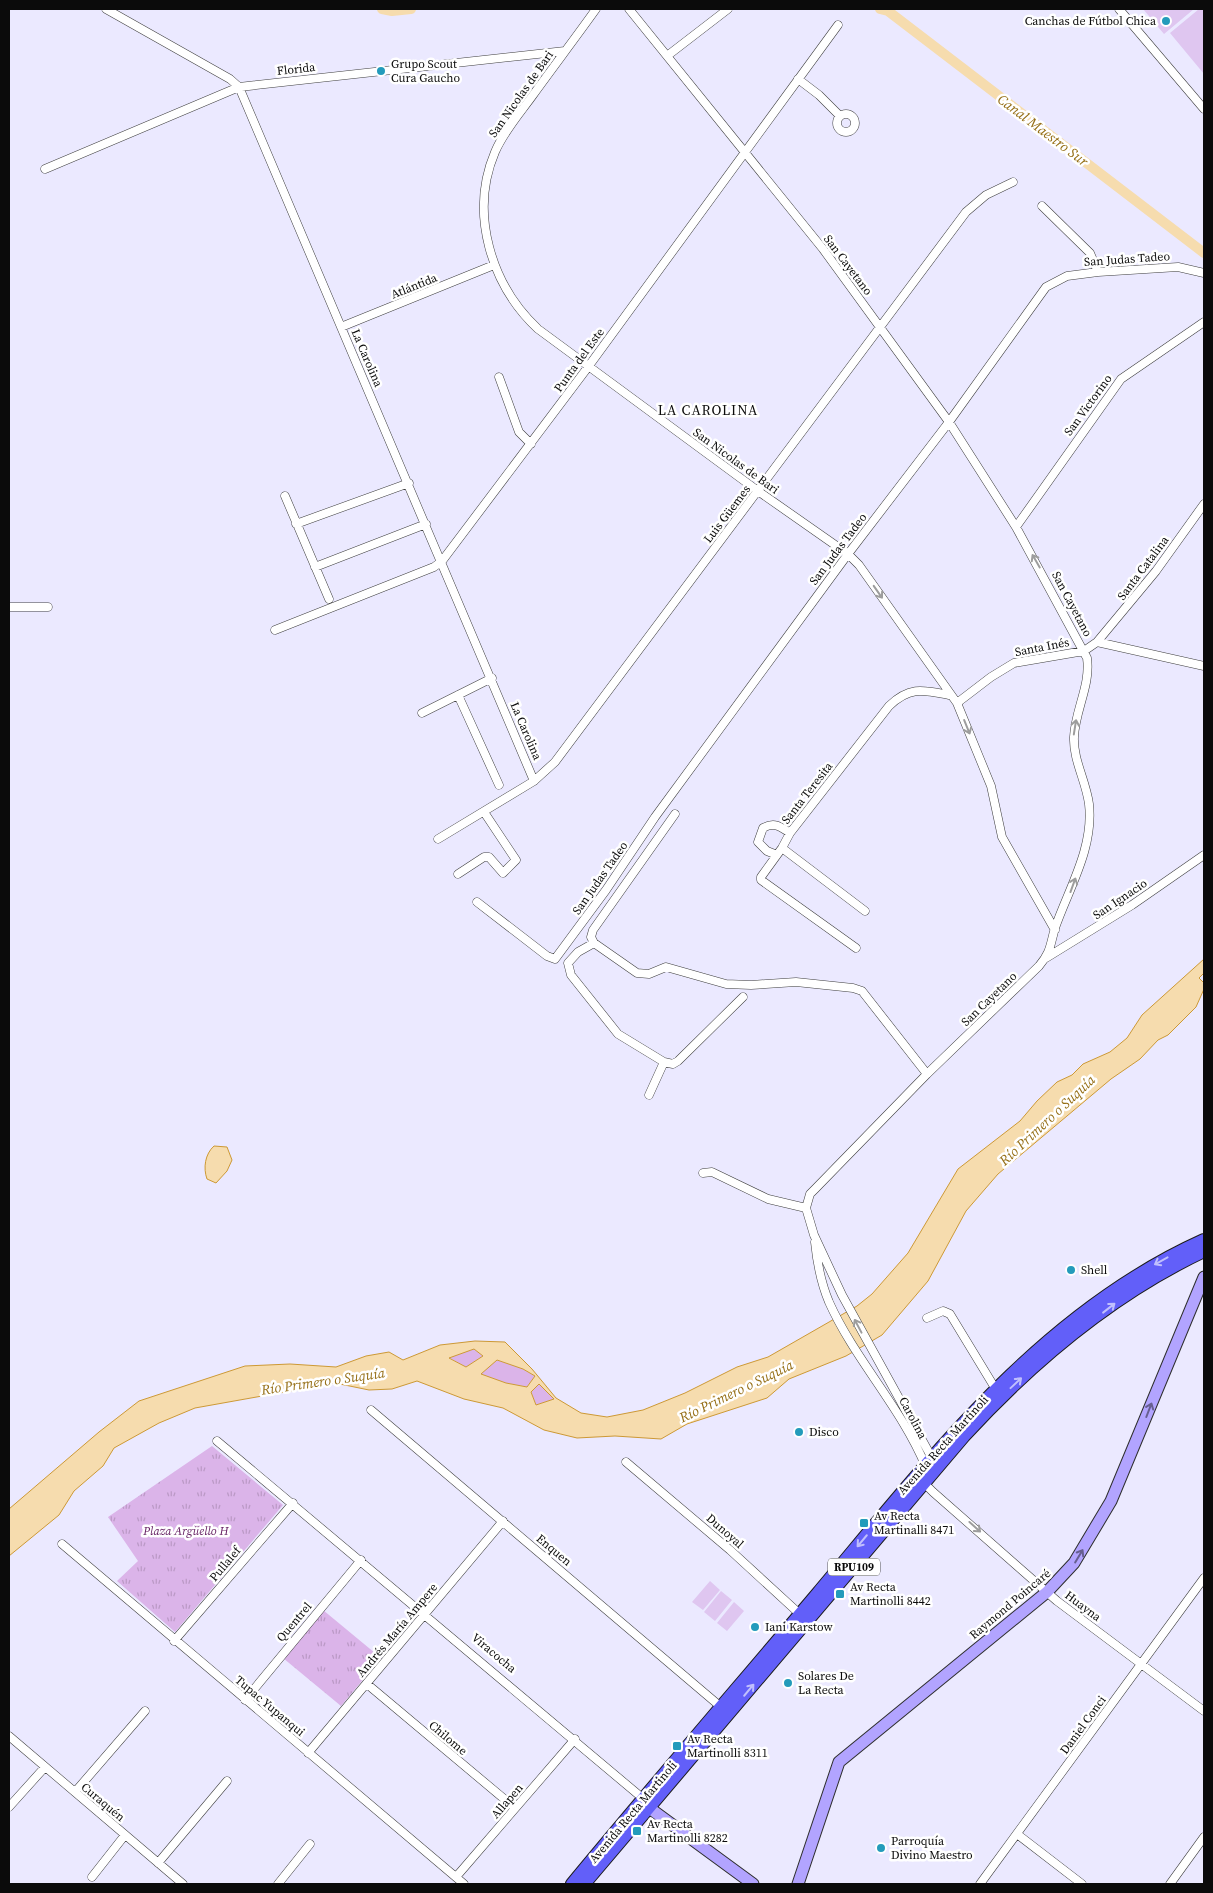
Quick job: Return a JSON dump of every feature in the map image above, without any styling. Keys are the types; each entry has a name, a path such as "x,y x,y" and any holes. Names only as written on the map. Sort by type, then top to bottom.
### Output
{"main road":[{"name":"Avenida Recta Martinoli","path":"572,1884 646,1802 804,1617 995,1388 1024,1362 1108,1295 1159,1262 1204,1240"},
{"name":"Avenida Recta Martinoli","path":"584,1884 721,1707 891,1523 928,1470 946,1458 994,1405 1046,1357 1126,1295 1170,1268 1204,1251"}],"street":[{"path":"106,9 230,79 239,87"},
{"name":"San Nicolas de Bari","path":"596,9 511,124 491,163 484,209 494,266 504,288 524,316 588,367 848,554 866,575 949,695 957,703 991,786 1002,837 1055,930"},
{"name":"San Cayetano","path":"629,9 823,250 949,422 1016,527 1087,658 1088,673 1076,721 1074,749 1089,802 1086,846 1074,883 1055,930 1052,947 1046,958 927,1074 810,1194 806,1208"},
{"path":"667,56 728,9"},
{"path":"1119,9 1204,109"},
{"name":"Punta del Este","path":"275,630 434,567 442,561 588,367 838,25"},
{"name":"Florida","path":"45,169 239,87 566,51"},
{"path":"798,79 819,95 840,116"},
{"name":"La Carolina","path":"239,87 492,678 534,781"},
{"name":"Luis Güemes","path":"438,839 534,781 556,762 966,212 986,195 1013,182"},
{"path":"1042,206 1090,253 1098,272"},
{"name":"Atlántida","path":"341,326 494,266"},
{"name":"San Judas Tadeo","path":"477,902 547,956 555,959 606,890 655,817 848,554 949,422 1046,287 1067,276 1098,272 1178,266 1204,272"},
{"name":"San Victorino","path":"1016,527 1121,379 1204,322"},
{"path":"499,377 519,432 531,444"},
{"path":"296,524 409,483"},
{"path":"285,496 329,599"},
{"name":"Santa Catalina","path":"1097,642 1156,571 1204,504"},
{"path":"315,568 426,524"},
{"path":"9,607 48,607"},
{"path":"1084,651 1097,642 1204,666"},
{"name":"Santa Inés","path":"957,703 991,677 1014,663 1084,651"},
{"path":"422,713 492,678"},
{"name":"Santa Teresita","path":"856,948 761,880 790,833 889,706 899,696 907,692 916,691 949,695"},
{"path":"458,694 499,785"},
{"path":"458,874 484,857 489,857 503,872 516,860 484,812"},
{"path":"674,814 593,930 591,937 594,943 642,975 666,967 726,984 751,985 796,982 853,988 862,991 927,1074"},
{"path":"790,833 779,826 771,824 763,828 758,842 767,851 780,852 865,911"},
{"name":"San Ignacio","path":"1046,958 1132,905 1204,855"},
{"path":"594,943 585,947 571,959 568,967 571,975 618,1034 664,1062 673,1064 678,1062 743,997"},
{"path":"649,1096 664,1062"},
{"path":"703,1173 712,1172 768,1199 806,1208 814,1235 823,1284 833,1279 814,1235"},
{"name":"Raymond Poincaré","path":"798,1884 839,1762 1048,1592 1074,1563 1111,1501 1204,1277"},
{"name":"Carolina","path":"833,1279 875,1358 928,1470"},
{"name":"Carolina","path":"823,1284 829,1302 864,1363 887,1395 928,1470"},
{"path":"927,1318 943,1311 950,1314 995,1388"},
{"name":"Enquen","path":"372,1410 721,1707"},
{"name":"Viracocha","path":"217,1441 575,1739 646,1802 753,1884"},
{"name":"Dunoyal","path":"626,1462 730,1550 804,1617"},
{"name":"Huayna","path":"928,1470 1048,1592 1204,1711"},
{"name":"Pullalef","path":"174,1641 293,1503"},
{"name":"Andrés María Ampere","path":"308,1753 503,1522"},
{"name":"Tupac Yupanqui","path":"62,1544 174,1641 464,1884"},
{"name":"Quentrel","path":"245,1700 361,1560"},
{"name":"Daniel Conci","path":"980,1884 1204,1578"},
{"name":"Chilome","path":"367,1684 515,1808"},
{"path":"75,1792 145,1711"},
{"name":"Curaquén","path":"9,1736 183,1884"},
{"name":"Allapen","path":"456,1877 575,1739"},
{"path":"9,1807 45,1767"},
{"path":"158,1863 227,1781"},
{"path":"1017,1834 1082,1884"},
{"path":"92,1877 125,1835"},
{"path":"1170,1884 1204,1838"},
{"path":"278,1884 310,1844"}],"green space":[{"path":"474,1349 483,1356 466,1367 448,1357"},
{"path":"497,1360 523,1369 535,1376 527,1387 506,1383 480,1374"},
{"path":"539,1384 555,1399 536,1405 531,1392"},
{"name":"Plaza Argüello H","path":"212,1446 283,1505 175,1632 117,1581 138,1561 108,1517"},
{"path":"323,1610 381,1658 341,1706 283,1658"}],"shaded area":[{"name":"Canchas de Fútbol Chica","path":"1143,9 1194,9 1164,34"},
{"path":"1199,9 1204,9 1204,74 1170,33"},
{"path":"710,1581 720,1590 703,1610 692,1602"},
{"path":"721,1591 732,1600 715,1621 704,1612"},
{"path":"734,1602 744,1611 727,1631 717,1623"}],"water":[{"name":"Río Primero o Suquía","path":"1204,959 1204,973 1199,978 1204,983 1204,989 1196,1007 1168,1035 1158,1040 1140,1059 1111,1079 998,1174 966,1211 928,1281 882,1335 846,1356 789,1379 767,1398 687,1424 661,1439 615,1436 577,1438 544,1430 503,1408 464,1399 417,1381 392,1389 369,1390 335,1383 195,1408 159,1423 114,1448 103,1466 74,1491 59,1515 9,1556 9,1509 99,1432 139,1401 245,1366 290,1364 336,1367 366,1356 389,1352 403,1360 440,1345 475,1341 505,1342 532,1369 556,1398 581,1413 607,1417 643,1410 685,1393 737,1367 768,1357 857,1306 872,1294 908,1253 958,1169 1020,1121 1057,1082 1072,1075 1083,1064 1110,1052 1127,1038 1142,1015","holes":["474,1349 483,1356 466,1367 449,1358","497,1360 523,1369 535,1376 527,1387 506,1383 481,1374","539,1384 554,1399 536,1405 531,1392"]},
{"path":"214,1146 227,1147 232,1160 227,1171 216,1183 207,1179 205,1170 207,1157"}],"waterway":[{"name":"Canal Maestro Sur","path":"382,9 392,11 411,9"},
{"name":"Canal Maestro Sur","path":"880,9 888,11 1204,253"}],"place":[{"name":"Canchas de Fútbol Chica","path":"1166,21"},
{"name":"Grupo Scout Cura Gaucho","path":"381,71"},
{"name":"Shell","path":"1071,1270"},
{"name":"Disco","path":"799,1432"},
{"name":"Av Recta Martinalli 8471","path":"864,1523"},
{"name":"Av Recta Martinolli 8442","path":"840,1594"},
{"name":"Iani Karstow","path":"755,1627"},
{"name":"Solares De La Recta","path":"788,1683"},
{"name":"Av Recta Martinolli 8311","path":"677,1746"},
{"name":"Av Recta Martinolli 8282","path":"637,1831"},
{"name":"Parroquía Divino Maestro","path":"881,1848"}],"district":[{"name":"LA CAROLINA","path":"708,410"}]}
